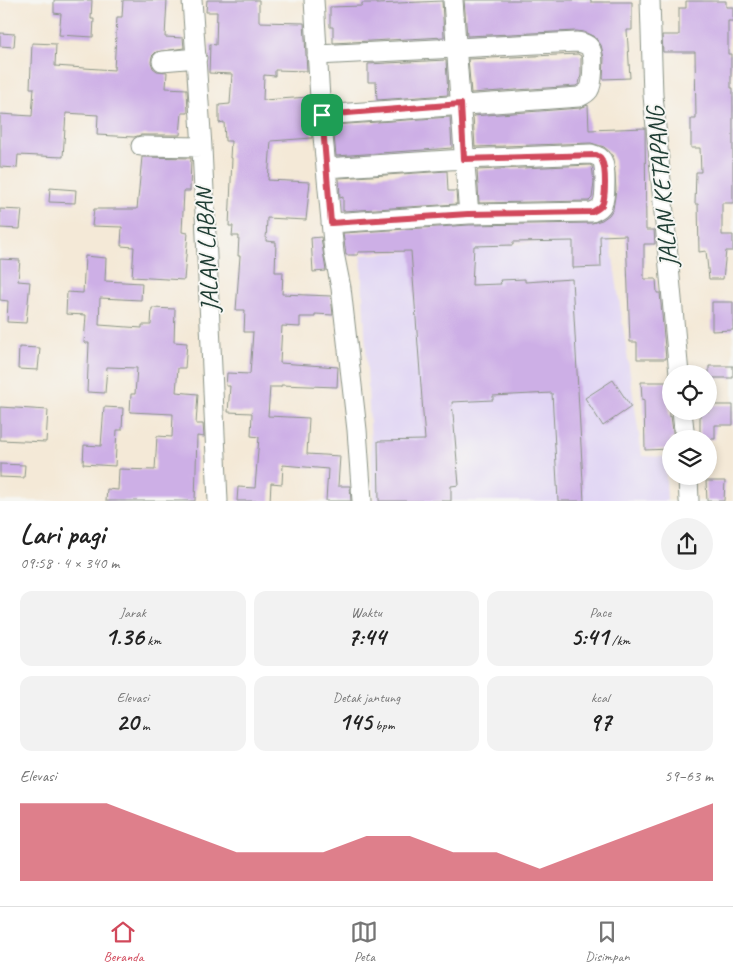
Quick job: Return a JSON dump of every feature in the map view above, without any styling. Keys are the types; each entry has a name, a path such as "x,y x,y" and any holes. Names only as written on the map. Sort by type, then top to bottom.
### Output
{"street":[{"name":"JALAN LABAN","path":"192,0 202,147 218,501"},
{"path":"314,0 331,223 357,430 362,501"},
{"path":"453,0 468,214"},
{"name":"JALAN KETAPANG","path":"650,0 653,95 678,365"},
{"path":"317,56 456,47 577,42 586,44 591,49 592,80 590,89 586,94 579,97 322,115"},
{"path":"162,61 197,58"},
{"path":"141,146 202,147"},
{"path":"326,168 464,159 591,154 601,158 605,172 604,199 598,209 592,212 468,214 331,223"},
{"path":"688,485 689,501"}],"shaded area":[{"path":"610,237 642,456 662,457 662,485 666,485 667,501 374,501 361,255"}],"building":[{"path":"54,0 92,0 91,19 94,19 93,37 59,35 61,14 54,13"},
{"path":"123,0 167,0 165,37 183,38 184,48 156,52 152,56 151,62 153,68 157,71 167,72 166,88 187,89 188,113 182,113 180,135 141,135 134,137 97,135 98,115 66,113 63,157 18,155 17,168 0,167 0,114 32,116 34,88 30,88 32,43 56,44 55,66 114,70 117,17 122,17"},
{"path":"207,0 259,0 259,22 304,23 307,71 275,70 275,76 264,75 263,100 309,97 312,138 271,141 268,180 310,182 306,220 267,218 266,241 276,242 275,272 283,272 282,294 331,296 333,315 315,314 315,317 300,317 300,327 282,326 280,363 338,367 337,387 281,385 281,387 270,387 268,416 309,418 307,454 340,456 338,486 350,486 351,501 326,501 328,469 283,465 282,484 271,483 270,501 237,501 238,487 255,488 259,437 251,436 252,413 228,412 230,386 226,386 227,373 250,374 253,332 244,332 245,310 236,310 240,256 238,256 239,236 232,236 233,226 229,226 231,141 225,141 224,122 219,123 219,105 230,104 232,74 209,73 210,44 216,45 217,12 206,12"},
{"path":"464,0 591,0 591,2 632,2 632,30 627,30 630,78 603,79 604,58 601,45 595,37 584,32 467,36"},
{"path":"442,1 444,37 333,43 333,27 330,27 330,7 362,6 362,3"},
{"path":"686,1 726,1 726,7 733,7 733,21 728,21 728,54 731,54 731,88 733,88 733,203 722,203 722,235 733,235 733,251 726,251 723,279 709,279 706,251 699,252 698,204 695,204 696,172 701,172 700,148 691,148 691,119 696,119 695,52 663,52 662,35 679,35 679,8 686,8"},
{"path":"0,33 15,34 14,47 0,46"},
{"path":"578,54 581,56 581,75 579,84 576,86 471,93 468,59"},
{"path":"446,60 448,95 377,100 376,82 368,82 368,64"},
{"path":"588,105 589,130 645,128 646,230 654,230 655,244 644,244 644,279 656,279 657,293 660,293 666,359 637,359 637,342 630,342 626,235 600,236 601,267 573,268 573,241 513,242 513,245 474,246 472,285 501,284 500,280 525,279 525,282 572,279 584,501 558,501 552,393 493,396 493,400 452,402 459,485 451,486 451,501 379,501 378,441 425,440 411,251 358,252 358,255 346,255 343,233 469,225 592,223 602,220 613,209 616,190 614,159 611,153 604,147 591,143 475,147 473,116 580,108"},
{"path":"450,117 452,148 336,156 333,125"},
{"path":"142,157 191,158 190,191 184,191 182,232 188,233 184,280 132,277 134,247 121,246 122,227 92,226 94,209 137,209"},
{"path":"592,166 594,182 592,198 589,201 479,203 477,170"},
{"path":"447,171 448,191 456,191 457,204 343,211 343,197 340,198 339,178"},
{"path":"50,188 76,190 75,203 49,202"},
{"path":"0,209 22,210 20,229 0,228"},
{"path":"321,237 326,271 313,272 311,238"},
{"path":"85,256 106,258 105,281 142,283 141,300 100,298 99,325 142,328 142,325 151,325 152,308 175,309 174,342 187,343 185,368 178,368 176,392 198,394 196,424 203,424 204,437 197,436 195,501 106,501 107,489 118,490 119,469 155,470 157,436 172,437 173,414 130,412 131,394 135,394 137,368 107,367 105,393 87,392 89,343 84,343 86,315 66,314 67,292 83,293"},
{"path":"0,259 20,260 18,281 30,282 26,323 7,322 8,301 0,300"},
{"path":"712,302 733,302 733,330 712,331"},
{"path":"19,347 40,348 38,370 18,369"},
{"path":"717,366 733,366 733,378 717,378"},
{"path":"613,380 631,407 603,426 585,398"},
{"path":"641,382 662,382 662,420 672,420 673,430 662,430 662,449 645,450 644,399 642,400"},
{"path":"717,405 733,405 733,425 715,425 715,430 700,430 700,420 717,420"},
{"path":"0,407 48,410 46,442 0,440"},
{"path":"104,407 123,408 122,430 117,430 115,466 83,464 84,445 101,446"},
{"path":"0,464 25,465 24,478 0,477"},
{"path":"717,481 725,481 724,501 707,501 706,485 717,485"}],"route":[{"path":"461,104 464,159 596,155 601,158 605,172 604,199 602,205 592,212 468,214 331,223 322,115 461,104"}]}
